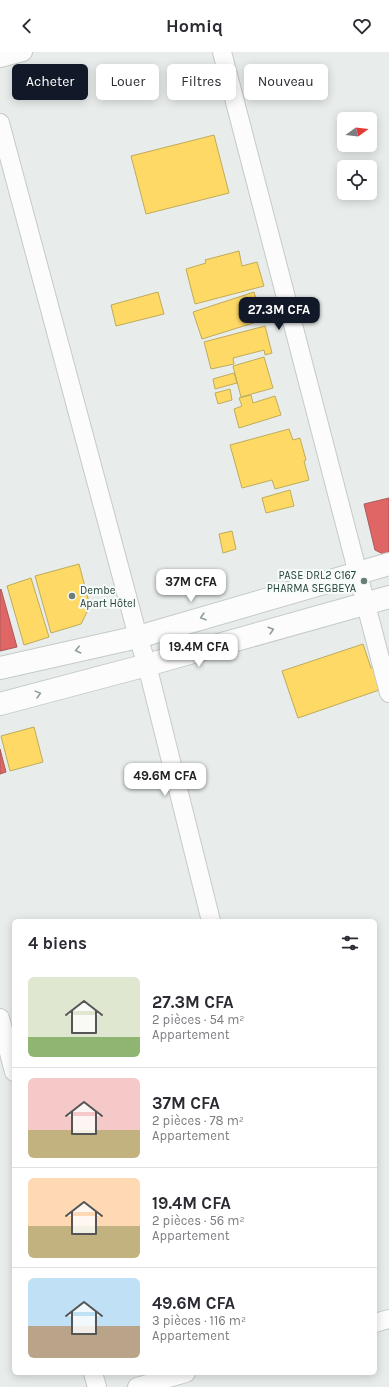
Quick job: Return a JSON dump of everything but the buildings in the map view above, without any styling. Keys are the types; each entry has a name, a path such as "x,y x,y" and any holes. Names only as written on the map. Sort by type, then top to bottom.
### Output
{"main road":[{"path":"0,668 138,636 389,564"},
{"path":"0,704 147,665 389,597"}],"street":[{"path":"0,58 22,52"},
{"path":"222,52 389,693"},
{"path":"0,123 147,665 210,919"},
{"path":"0,1018 12,1064"},
{"path":"377,1323 389,1320"},
{"path":"94,1375 97,1387"},
{"path":"137,1387 179,1375"}],"place":[{"name":"PASE DRL2 C167 PHARMA SEGBEYA","path":"364,581"},
{"name":"Dembe Apart Hôtel","path":"72,596"}]}
